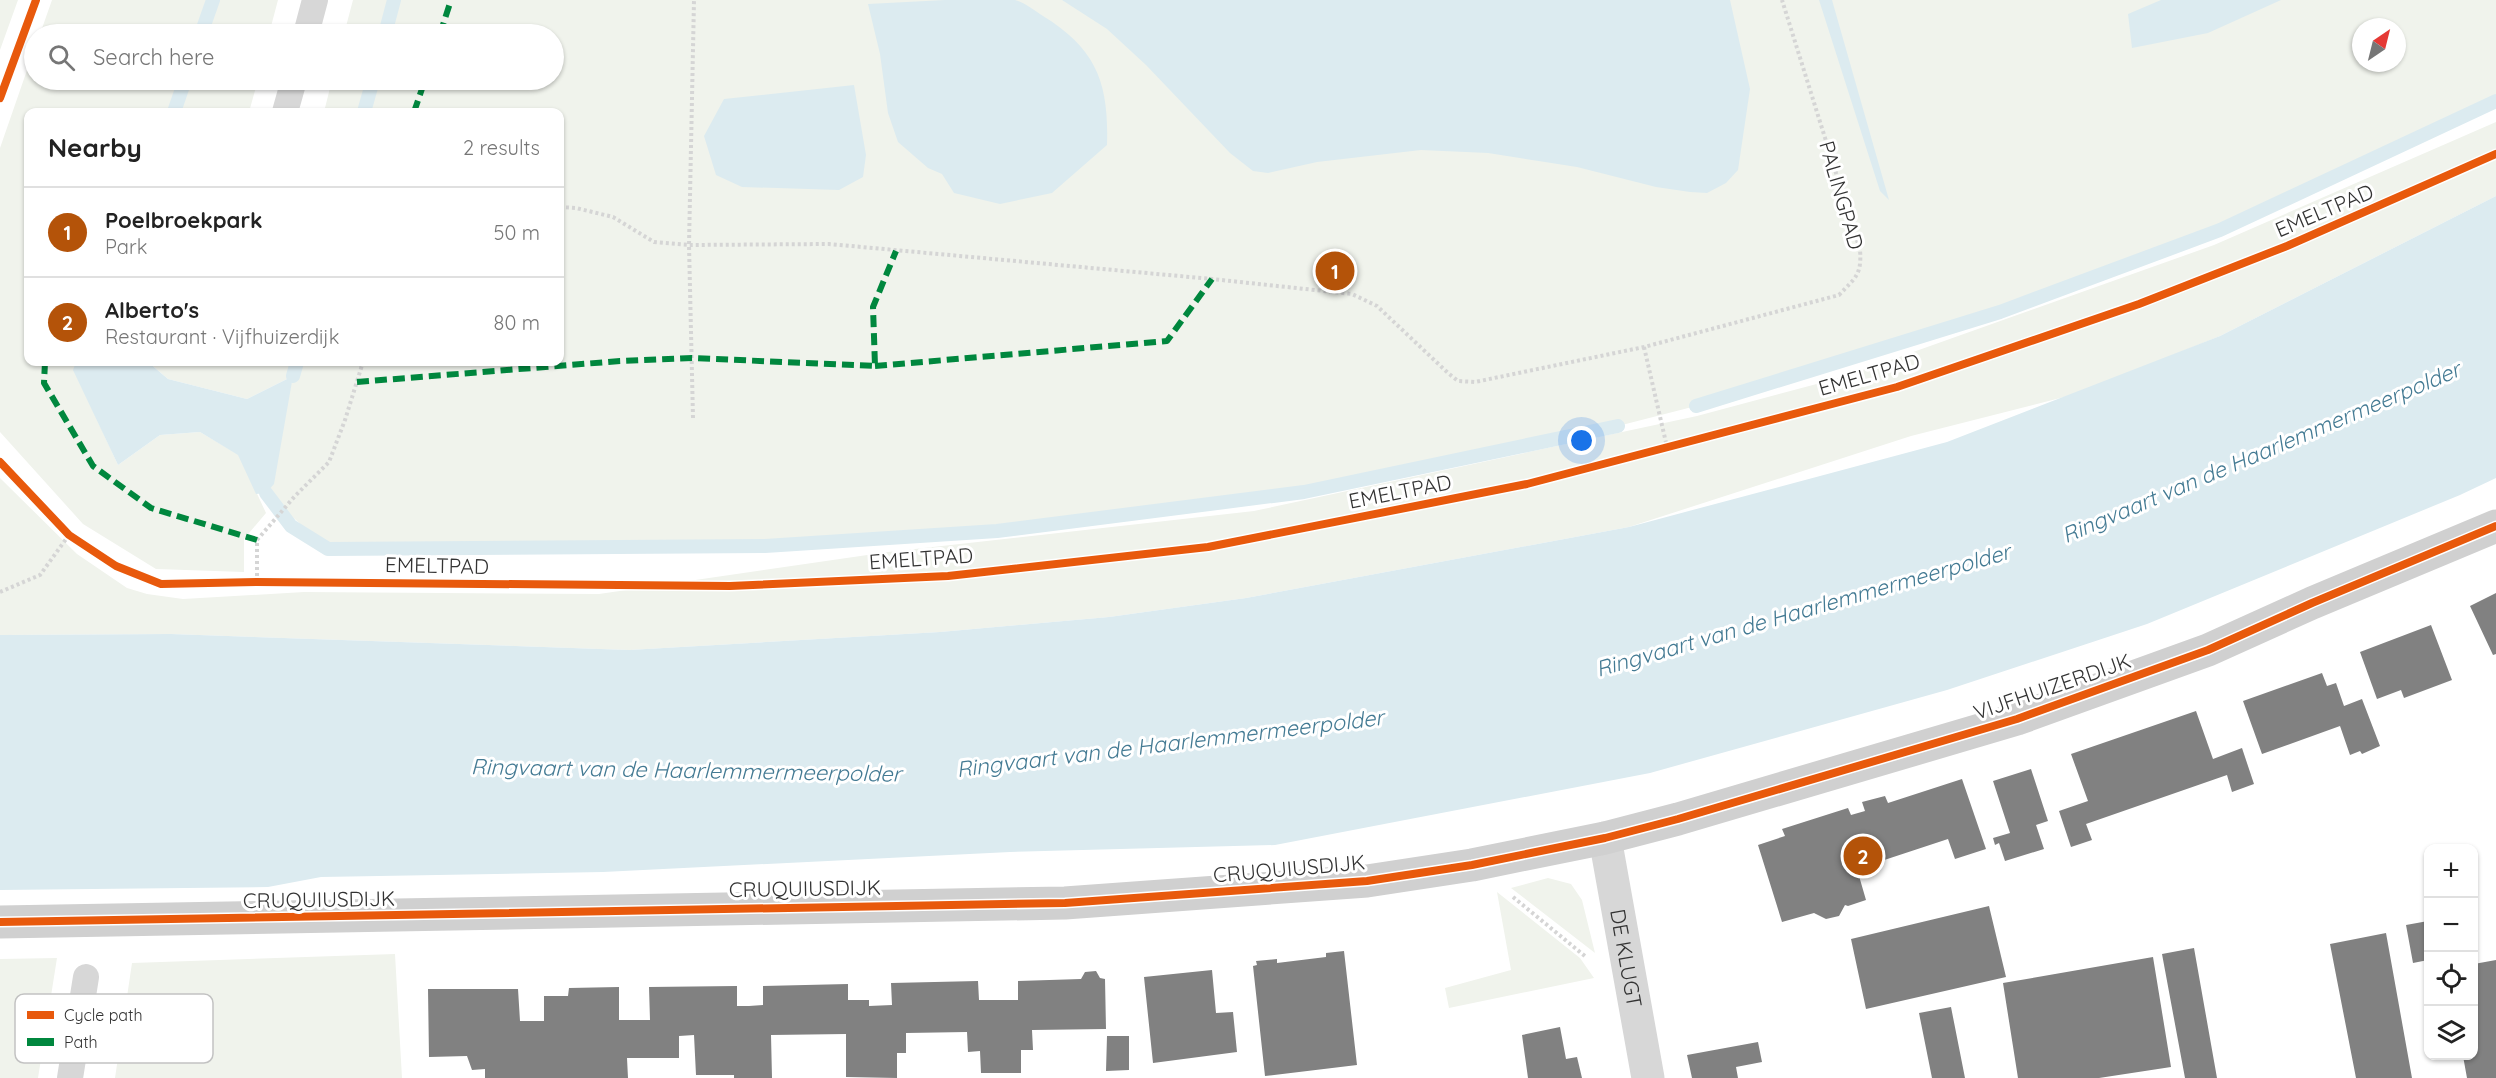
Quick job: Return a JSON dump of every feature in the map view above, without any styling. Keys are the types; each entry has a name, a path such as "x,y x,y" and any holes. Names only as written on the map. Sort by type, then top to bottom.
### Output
{"street":[{"name":"VIJFHUIZERDIJK","path":"1605,838 1678,819 2017,719 2208,650 2312,603 2496,526"},
{"name":"CRUQUIUSDIJK","path":"0,922 1065,903 1367,881 1472,865 1605,838"},
{"name":"DE KLUGT","path":"1605,838 1648,1078"}],"lane":[{"path":"309,24 315,0"},
{"path":"286,108 291,90"},
{"path":"83,994 86,977"},
{"path":"70,1078 72,1063"}],"path":[{"path":"693,418 689,245 694,0"},
{"path":"564,207 613,217 654,243 829,244 1352,294 1377,306 1458,381 1475,382 1644,347 1667,447"},
{"path":"257,582 257,540 294,496 329,462 362,366"},
{"path":"1656,450 1678,444"},
{"path":"61,527 78,541"},
{"path":"0,592 40,575 69,535"},
{"path":"246,582 269,582"},
{"path":"1472,865 1633,994"}],"shaded area":[{"path":"0,0 18,0 0,50"},
{"path":"52,0 278,0 272,24 44,24"},
{"path":"353,0 2496,0 2496,101 2220,230 2000,312 1696,406 1618,426 1304,492 997,531 765,546 328,549 266,493 293,376 247,399 168,379 153,366 564,366 564,108 325,108 330,90 564,90 564,24 347,24"},
{"path":"24,79 24,90 255,90 250,108 24,108 24,366 75,366 74,370 118,465 160,435 200,432 239,455 266,513 244,539 244,572 156,569 83,524 0,432 0,148"},
{"path":"2496,122 2496,196 2220,336 2076,394 1911,436 1629,527 1246,598 1109,617 940,632 629,650 171,634 0,635 0,478 77,554 127,588 147,594 183,599 304,592 599,594 888,552 1254,511 1697,416 1843,377 2214,245"},
{"path":"1548,878 1571,884 1582,900 1595,953 1511,888"},
{"path":"1497,892 1580,958 1594,978 1449,1008 1445,988 1511,970"},
{"path":"395,954 402,1078 115,1078 117,1063 213,1063 213,994 127,994 132,963"},
{"path":"57,958 51,994 15,994 15,1063 40,1063 38,1078 0,1078 0,959"}],"water":[{"path":"945,0 1015,0 1061,29 1088,55 1102,86 1107,123 1107,145 1052,193 1000,204 954,193 942,174 928,168 898,142 888,113 880,54 868,4"},
{"path":"1062,0 1730,0 1750,89 1738,170 1726,183 1707,193 1656,187 1577,167 1488,153 1421,150 1317,162 1268,173 1253,171 1230,153 1146,65 1107,29"},
{"path":"1819,0 1832,0 1889,200 1880,191"},
{"path":"2161,0 2281,0 2208,33 2132,48 2128,14"},
{"path":"854,85 866,155 863,177 839,190 742,187 716,175 704,136 724,99"},
{"name":"Ringvaart van de Haarlemmermeerpolder","path":"2496,196 2496,478 2147,624 1947,690 1650,773 1275,845 1010,852 603,872 321,877 268,887 0,890 0,635 171,634 629,650 940,632 1109,617 1246,598 1629,527 1947,442 2220,336"},
{"path":"74,366 153,366 168,379 247,399 293,376 274,484 266,493 256,494 238,455 200,432 160,435 118,465 73,370"}],"building":[{"path":"2496,593 2496,654 2493,655 2470,606"},
{"path":"2431,625 2452,680 2404,698 2401,690 2377,699 2360,652"},
{"path":"2322,673 2327,686 2336,683 2344,706 2362,699 2380,746 2362,754 2360,751 2350,755 2340,726 2262,754 2243,701"},
{"path":"2196,711 2213,759 2242,748 2254,784 2232,792 2227,775 2086,824 2092,840 2071,847 2059,811 2088,801 2071,754"},
{"path":"2031,769 2048,821 2036,825 2044,849 2005,861 1999,843 1995,845 1993,838 2010,833 1993,781"},
{"path":"1962,779 1986,849 1955,859 1948,839 1857,869 1866,900 1845,905 1839,916 1826,919 1814,913 1782,922 1758,845 1785,836 1782,829 1848,808 1851,815 1865,811 1862,802 1885,796 1888,803"},
{"path":"1989,906 2006,977 1866,1009 1851,939"},
{"path":"2424,922 2424,961 2413,963 2406,925"},
{"path":"2386,933 2412,1078 2356,1078 2330,944"},
{"path":"2194,948 2217,1078 2185,1078 2162,954"},
{"path":"1344,951 1357,1065 1265,1076 1253,966 1257,965 1256,961 1277,959 1277,963 1326,957 1326,953"},
{"path":"2153,957 2171,1067 2099,1078 2018,1078 2003,983"},
{"path":"2496,960 2496,1078 2467,1078 2464,1060 2478,1060 2478,963"},
{"path":"1212,970 1216,1013 1233,1012 1237,1052 1153,1063 1144,977"},
{"path":"1096,971 1100,978 1105,979 1106,1029 1032,1030 1033,1050 1021,1050 1021,1073 981,1073 980,1051 968,1052 967,1032 906,1033 906,1053 897,1053 897,1078 846,1077 846,1034 771,1035 772,1078 696,1075 694,1035 679,1036 679,1058 627,1058 628,1078 485,1078 485,1069 472,1070 467,1056 429,1057 428,989 518,989 520,1021 544,1021 544,996 568,996 569,988 619,987 619,1020 650,1020 649,987 737,986 737,1006 749,1006 763,1005 763,986 848,984 848,1000 869,1000 869,1006 892,1005 891,983 978,981 979,1000 1018,1000 1018,981 1081,979 1085,972"},
{"path":"1951,1007 1965,1078 1932,1078 1919,1013"},
{"path":"1560,1027 1566,1059 1577,1057 1582,1078 1528,1078 1522,1035"},
{"path":"1107,1036 1129,1036 1129,1070 1106,1071"},
{"path":"1758,1042 1762,1062 1736,1067 1738,1078 1692,1078 1687,1055"}],"waterway":[{"path":"205,24 213,0"},
{"path":"388,24 394,0"},
{"path":"175,108 182,90"},
{"path":"365,108 370,90"},
{"path":"1696,406 2000,312 2220,230 2496,101"},
{"path":"293,376 296,366"},
{"path":"266,493 291,526 328,549 765,546 997,531 1304,492 1618,426"}],"marked path":[{"path":"443,24 451,0"},
{"path":"415,108 422,90"},
{"path":"564,365 692,358 875,366 873,307 896,251"},
{"path":"875,366 1167,341 1212,279"},
{"path":"45,366 44,383 93,466 151,508 257,540"},
{"path":"357,382 557,366"}],"cycle path":[{"path":"27,24 36,0"},
{"path":"0,98 24,33"},
{"name":"EMELTPAD","path":"0,462 69,535 116,566 161,584 257,582 730,586 948,576 1208,547 1527,484 1897,387 2139,304 2287,246 2496,154"},
{"path":"0,922 1065,903 1367,881 1472,865 1605,838 1678,819 2017,719 2208,650 2312,603 2496,526"}],"place":[{"name":"Poelbroekpark","path":"1335,271"},
{"name":"Alberto's","path":"1863,856"}]}
